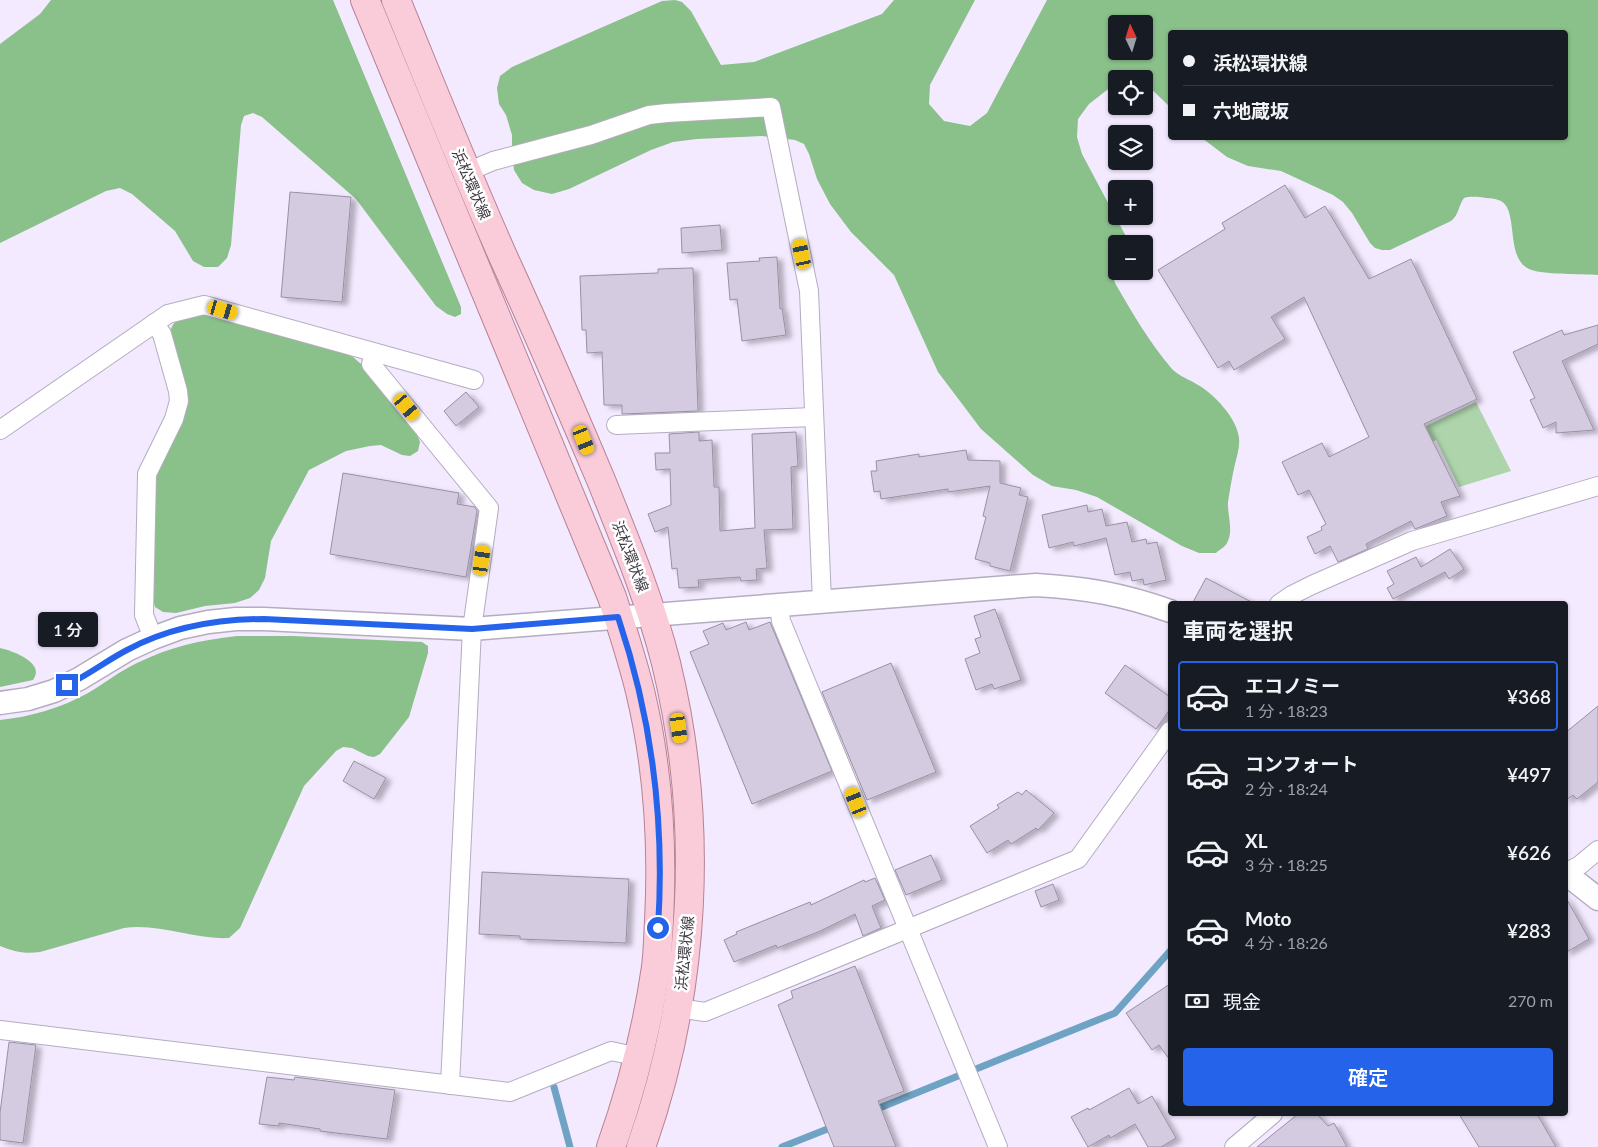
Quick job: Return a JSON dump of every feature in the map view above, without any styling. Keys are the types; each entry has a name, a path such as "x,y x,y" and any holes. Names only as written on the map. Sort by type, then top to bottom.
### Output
{"main road":[{"name":"浜松環状線","path":"365,0 612,597 634,668 650,742 657,792 660,842 660,892 656,964 639,1057 611,1147"},
{"name":"浜松環状線","path":"396,0 467,172 559,379 635,563 652,614 676,711 684,762 689,814 689,917 678,1008 665,1069 641,1147"}],"street":[{"path":"467,172 493,161 591,134 649,115 771,107 809,291 822,601"},
{"path":"0,430 168,314 204,304 474,380"},
{"path":"153,638 144,615 148,474 174,419 178,401 178,391 162,334 154,323"},
{"path":"374,353 371,364 489,508 472,629 450,1085"},
{"path":"616,425 814,417"},
{"path":"1283,601 1312,585 1412,541 1598,486"},
{"path":"0,703 28,699 54,691 79,679 127,650 180,628 236,619 472,629 1036,585 1104,592 1138,600 1168,610"},
{"path":"779,605 781,621 998,1147"},
{"path":"678,1008 705,1012 1078,859 1168,734"},
{"path":"1568,871 1580,865 1598,850"},
{"path":"1568,875 1598,898"},
{"path":"0,1030 510,1092 612,1051 639,1057"},
{"path":"1234,1147 1271,1116"}],"green space":[{"path":"51,0 333,0 461,307 461,314 455,317 436,306 356,199 262,117 253,113 244,116 241,125 231,245 227,258 218,267 204,267 193,261 175,231 132,194 120,188 106,191 0,243 0,44 40,14"},
{"path":"675,0 682,2 691,11 721,65 754,62 882,14 894,0 975,0 930,85 929,104 944,121 970,126 987,113 1047,0 1598,0 1598,275 1552,273 1529,269 1517,255 1510,214 1506,206 1501,201 1492,198 1464,198 1456,216 1451,221 1390,250 1375,248 1352,213 1343,202 1333,195 1281,171 1248,166 1227,157 1205,140 1568,140 1568,30 1168,30 1168,105 1153,91 1153,70 1108,70 1108,89 1089,104 1078,119 1077,137 1082,154 1108,203 1108,225 1120,225 1125,235 1108,235 1108,280 1114,280 1135,317 1172,369 1204,389 1224,407 1234,423 1239,438 1239,448 1228,502 1229,538 1226,544 1216,553 1199,553 1182,546 1097,497 1076,490 1052,486 1033,475 981,429 938,372 894,275 851,232 830,204 817,179 804,144 795,140 762,136 673,142 651,150 569,189 552,194 534,190 522,183 514,170 512,135 506,115 499,104 497,88 500,76 512,67 662,1"},
{"path":"204,314 353,357 361,364 416,432 420,442 418,451 410,456 402,455 381,445 370,446 346,451 309,470 271,541 265,578 259,590 250,598 235,603 205,606 176,613 163,612 155,607 152,596 155,476 182,422 187,401 170,335 171,329 177,321 182,318"},
{"path":"1476,402 1511,471 1459,487 1436,440 1424,446 1416,431"},
{"path":"237,636 293,636 422,642 428,646 428,653 409,717 380,754 374,757 368,756 352,748 343,747 336,751 304,786 240,928 229,938 203,937 164,929 137,927 124,928 40,952 20,952 0,946 0,720 23,717 67,703 88,693 131,666 173,648"},
{"path":"0,648 20,655 32,663 36,674 33,680 0,687"}],"building":[{"path":"1285,185 1305,218 1325,206 1369,279 1411,259 1477,399 1424,424 1460,496 1441,502 1447,516 1415,529 1411,521 1366,544 1368,549 1338,562 1330,546 1315,554 1307,537 1322,530 1321,527 1326,524 1309,490 1298,495 1282,462 1322,443 1329,457 1369,437 1304,297 1271,317 1285,339 1234,370 1229,361 1218,368 1158,270 1225,229 1222,223"},
{"path":"290,192 351,197 342,302 281,297"},
{"path":"720,225 722,250 682,253 681,228"},
{"path":"777,257 780,309 782,308 786,335 742,341 737,299 730,300 727,263 760,261 759,258"},
{"path":"693,268 698,411 622,414 622,405 604,405 602,352 587,353 586,330 582,330 580,276 658,273 658,269"},
{"path":"1598,325 1598,344 1562,361 1594,430 1556,433 1556,422 1543,428 1530,400 1535,398 1513,352 1562,330 1564,335"},
{"path":"466,392 479,407 456,426 444,411"},
{"path":"699,432 699,441 712,440 714,487 719,487 720,531 755,528 752,434 796,432 798,466 791,467 793,529 764,530 767,568 756,569 757,580 741,581 740,577 698,580 699,587 679,588 677,568 672,569 668,527 655,532 648,514 671,505 670,469 656,470 655,453 670,453 669,434"},
{"path":"966,450 968,460 1000,461 1000,483 1021,488 1019,495 1028,497 1010,571 990,566 990,563 975,559 986,517 983,516 990,486 948,492 948,489 881,499 880,491 874,492 871,471 877,471 876,461 919,454 919,457"},
{"path":"343,473 459,493 457,504 475,507 477,511 466,577 330,554"},
{"path":"1087,505 1088,512 1102,509 1106,526 1127,522 1132,542 1146,539 1147,544 1157,542 1166,580 1144,585 1143,579 1132,581 1130,572 1115,575 1106,538 1074,546 1073,542 1049,548 1042,515"},
{"path":"1450,549 1464,569 1449,579 1445,572 1393,599 1387,588 1394,584 1387,571 1416,557 1421,567"},
{"path":"1206,578 1249,601 1194,601"},
{"path":"995,609 1021,680 994,689 992,684 976,690 965,659 980,653 975,639 981,637 974,616"},
{"path":"746,622 749,630 770,622 832,771 752,804 690,652 709,644 703,631 723,623 726,630"},
{"path":"891,663 936,772 867,800 822,692"},
{"path":"1125,665 1168,696 1168,712 1156,729 1105,693"},
{"path":"1598,706 1598,782 1577,799 1573,795 1568,799 1568,731"},
{"path":"354,761 386,778 374,799 343,781"},
{"path":"1026,790 1054,813 1038,830 1036,828 1011,844 1008,840 987,853 970,826 999,808 997,805 1018,792 1022,795"},
{"path":"931,855 942,880 906,895 895,870"},
{"path":"482,872 629,879 626,943 520,939 520,936 479,934"},
{"path":"875,878 885,900 872,906 881,928 863,936 855,914 818,932 777,948 776,945 734,962 724,940 737,934 736,932 810,902 811,905 864,880 865,882"},
{"path":"1053,884 1059,900 1041,907 1035,891"},
{"path":"1568,901 1589,939 1568,951"},
{"path":"855,966 904,1091 878,1101 896,1147 834,1147 778,1005 793,998 791,991"},
{"path":"1168,985 1168,1057 1159,1045 1152,1050 1126,1013"},
{"path":"9,1042 36,1045 23,1143 0,1140 0,1113"},
{"path":"267,1077 294,1080 295,1077 395,1090 387,1139 320,1131 320,1129 279,1123 279,1126 259,1124"},
{"path":"1129,1088 1138,1104 1152,1096 1176,1138 1161,1147 1148,1147 1135,1124 1110,1138 1109,1135 1088,1147 1071,1117 1088,1108 1089,1110"},
{"path":"1296,1116 1319,1116 1328,1126 1334,1123 1347,1147 1257,1147"},
{"path":"1460,1116 1538,1116 1556,1147 1479,1147"}],"waterway":[{"path":"976,1069 1115,1013 1168,953"},
{"path":"872,1111 958,1076"},
{"path":"554,1087 570,1147"},
{"path":"782,1147 835,1126"}],"route":[{"path":"67,685 127,650 153,638 180,628 208,622 264,619 472,629 618,617 640,693 650,742 657,792 660,842 658,928"}]}
